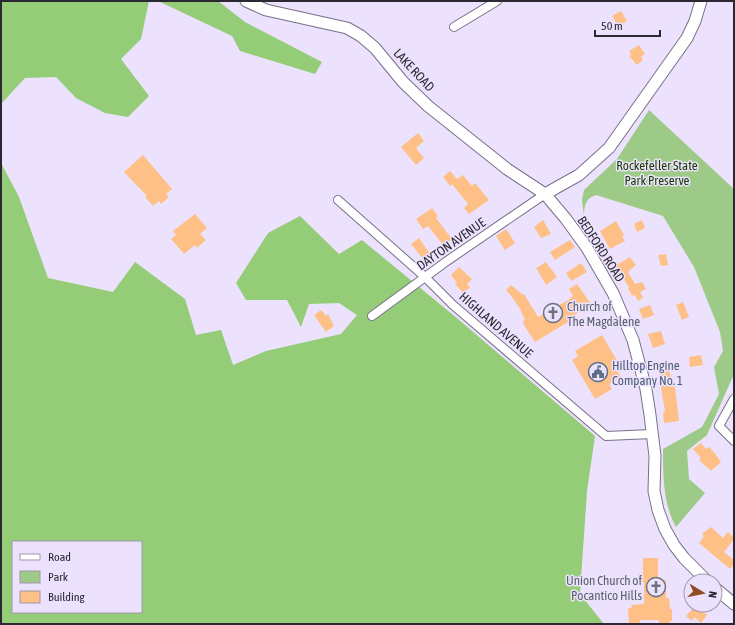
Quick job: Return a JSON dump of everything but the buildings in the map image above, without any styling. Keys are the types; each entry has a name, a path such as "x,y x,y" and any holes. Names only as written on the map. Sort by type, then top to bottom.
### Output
{"main road":[{"name":"LAKE ROAD","path":"246,1 266,10 347,28 361,36 375,48 403,82 428,106 507,169 545,194"},
{"path":"545,194 579,175 608,148 687,38 695,21 701,1"},
{"name":"BEDFORD ROAD","path":"545,194 587,248 624,314 640,363 646,389 655,456 654,491 658,510 674,545 699,573"},
{"path":"723,595 734,604"}],"street":[{"path":"454,27 497,1"},
{"name":"DAYTON AVENUE","path":"372,316 425,277 545,194"},
{"name":"HIGHLAND AVENUE","path":"338,200 425,277 453,305 606,436 652,434"},
{"path":"734,398 719,426 734,441"}],"green space":[{"path":"1,1 149,1 141,39 121,59 149,96 128,117 105,113 76,98 56,77 25,78 1,104"},
{"path":"158,1 218,1 245,22 322,62 315,74 240,51 232,36"},
{"name":"Rockefeller State Park Preserve","path":"649,110 734,189 734,374 707,435 687,451 689,479 705,493 676,527 668,509 666,499 663,449 702,427 719,394 714,367 723,351 720,332 694,267 663,216 596,195 589,198 587,201 584,210 584,217 582,200 584,190 617,159"},
{"path":"1,163 19,197 48,278 113,292 135,262 185,299 196,335 221,330 233,365 266,351 341,334 357,315 339,303 309,304 301,327 287,300 246,300 236,283 268,233 300,216 339,254 362,240 458,319 595,436 587,491 580,594 604,624 1,624"}],"place":[{"name":"Church of The Magdalene","path":"553,313"},
{"name":"Hilltop Engine Company No. 1","path":"598,372"},
{"name":"Union Church of Pocantico Hills","path":"656,587"}]}
